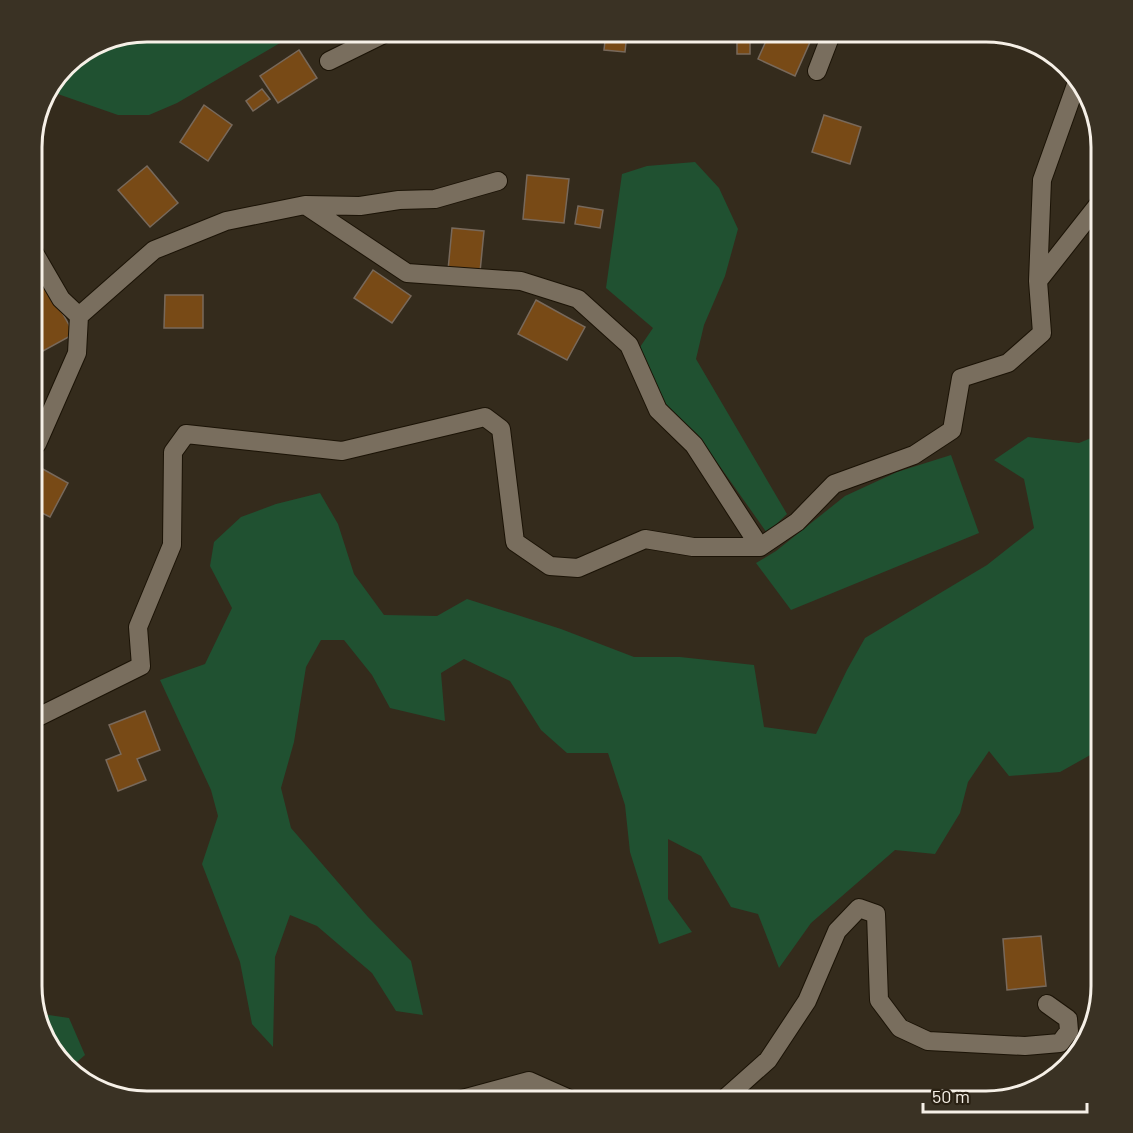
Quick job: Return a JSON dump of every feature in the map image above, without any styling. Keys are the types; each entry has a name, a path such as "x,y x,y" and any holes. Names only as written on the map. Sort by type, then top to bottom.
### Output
{"street":[{"path":"328,62 368,42"},
{"path":"817,71 828,42"},
{"path":"42,715 141,666 138,627 172,545 173,452 186,435 342,451 485,417 501,429 514,542 550,566 578,568 645,539 693,547 760,547 797,522 834,484 914,455 952,430 961,378 1008,363 1042,333 1038,281 1042,180 1074,91"},
{"path":"42,433 77,353 79,316 154,250 226,221 306,205 360,206 399,200 435,199 498,181"},
{"path":"306,205 408,273 521,281 578,299 629,345 658,410 694,445 760,547"},
{"path":"1038,281 1091,214"},
{"path":"42,266 61,299 79,316"},
{"path":"733,1091 768,1060 807,1001 837,931 859,908 876,914 879,1000 900,1028 928,1041 1025,1046 1060,1043 1069,1031 1068,1019 1047,1004"},
{"path":"492,1091 529,1081 552,1091"}],"green space":[{"path":"281,42 177,103 149,115 118,115 57,94 73,73 89,60 107,50 126,44"},
{"path":"695,162 719,188 738,229 725,276 704,325 696,359 787,514 767,533 697,434 667,406 638,350 653,328 606,288 622,174 647,166"},
{"path":"1028,437 1079,443 1091,438 1091,755 1060,772 1009,776 989,751 968,782 960,813 935,854 895,850 811,923 779,968 758,914 731,907 701,856 668,839 668,899 692,932 659,944 630,852 625,805 608,753 567,753 541,730 510,681 464,659 441,673 445,721 390,708 372,675 344,640 321,640 306,667 294,742 281,788 291,828 368,917 411,961 423,1015 396,1011 372,973 317,926 290,915 275,957 273,1047 252,1024 240,962 202,864 218,816 211,790 160,680 205,664 232,608 210,566 214,542 241,517 276,504 320,493 338,524 354,574 384,615 437,616 467,599 561,629 634,657 680,657 754,665 764,727 816,734 865,638 987,565 1034,528 1024,479 994,460"},
{"path":"951,455 979,533 791,610 756,563 776,551 845,496 897,472"},
{"path":"46,1015 69,1018 85,1055 76,1063 68,1055 56,1039"}],"building":[{"path":"605,42 626,42 625,52 604,50"},
{"path":"737,42 750,42 750,54 737,54"},
{"path":"766,42 810,42 795,76 758,59"},
{"path":"299,50 317,78 278,103 260,76"},
{"path":"262,89 270,99 253,111 246,101"},
{"path":"204,105 232,125 208,161 180,142"},
{"path":"824,115 861,127 850,164 812,152"},
{"path":"147,166 178,203 150,227 118,190"},
{"path":"527,175 569,179 564,223 523,219"},
{"path":"578,206 603,210 600,228 575,224"},
{"path":"452,228 484,231 480,272 448,270"},
{"path":"373,270 411,296 392,323 354,298"},
{"path":"42,279 74,334 43,351 42,349"},
{"path":"165,295 203,295 203,328 164,328"},
{"path":"536,300 585,327 567,360 518,334"},
{"path":"42,469 68,483 50,517 42,513"},
{"path":"145,711 160,750 137,759 146,780 118,791 106,760 121,754 109,725"},
{"path":"1041,936 1046,986 1007,990 1003,939"}]}
